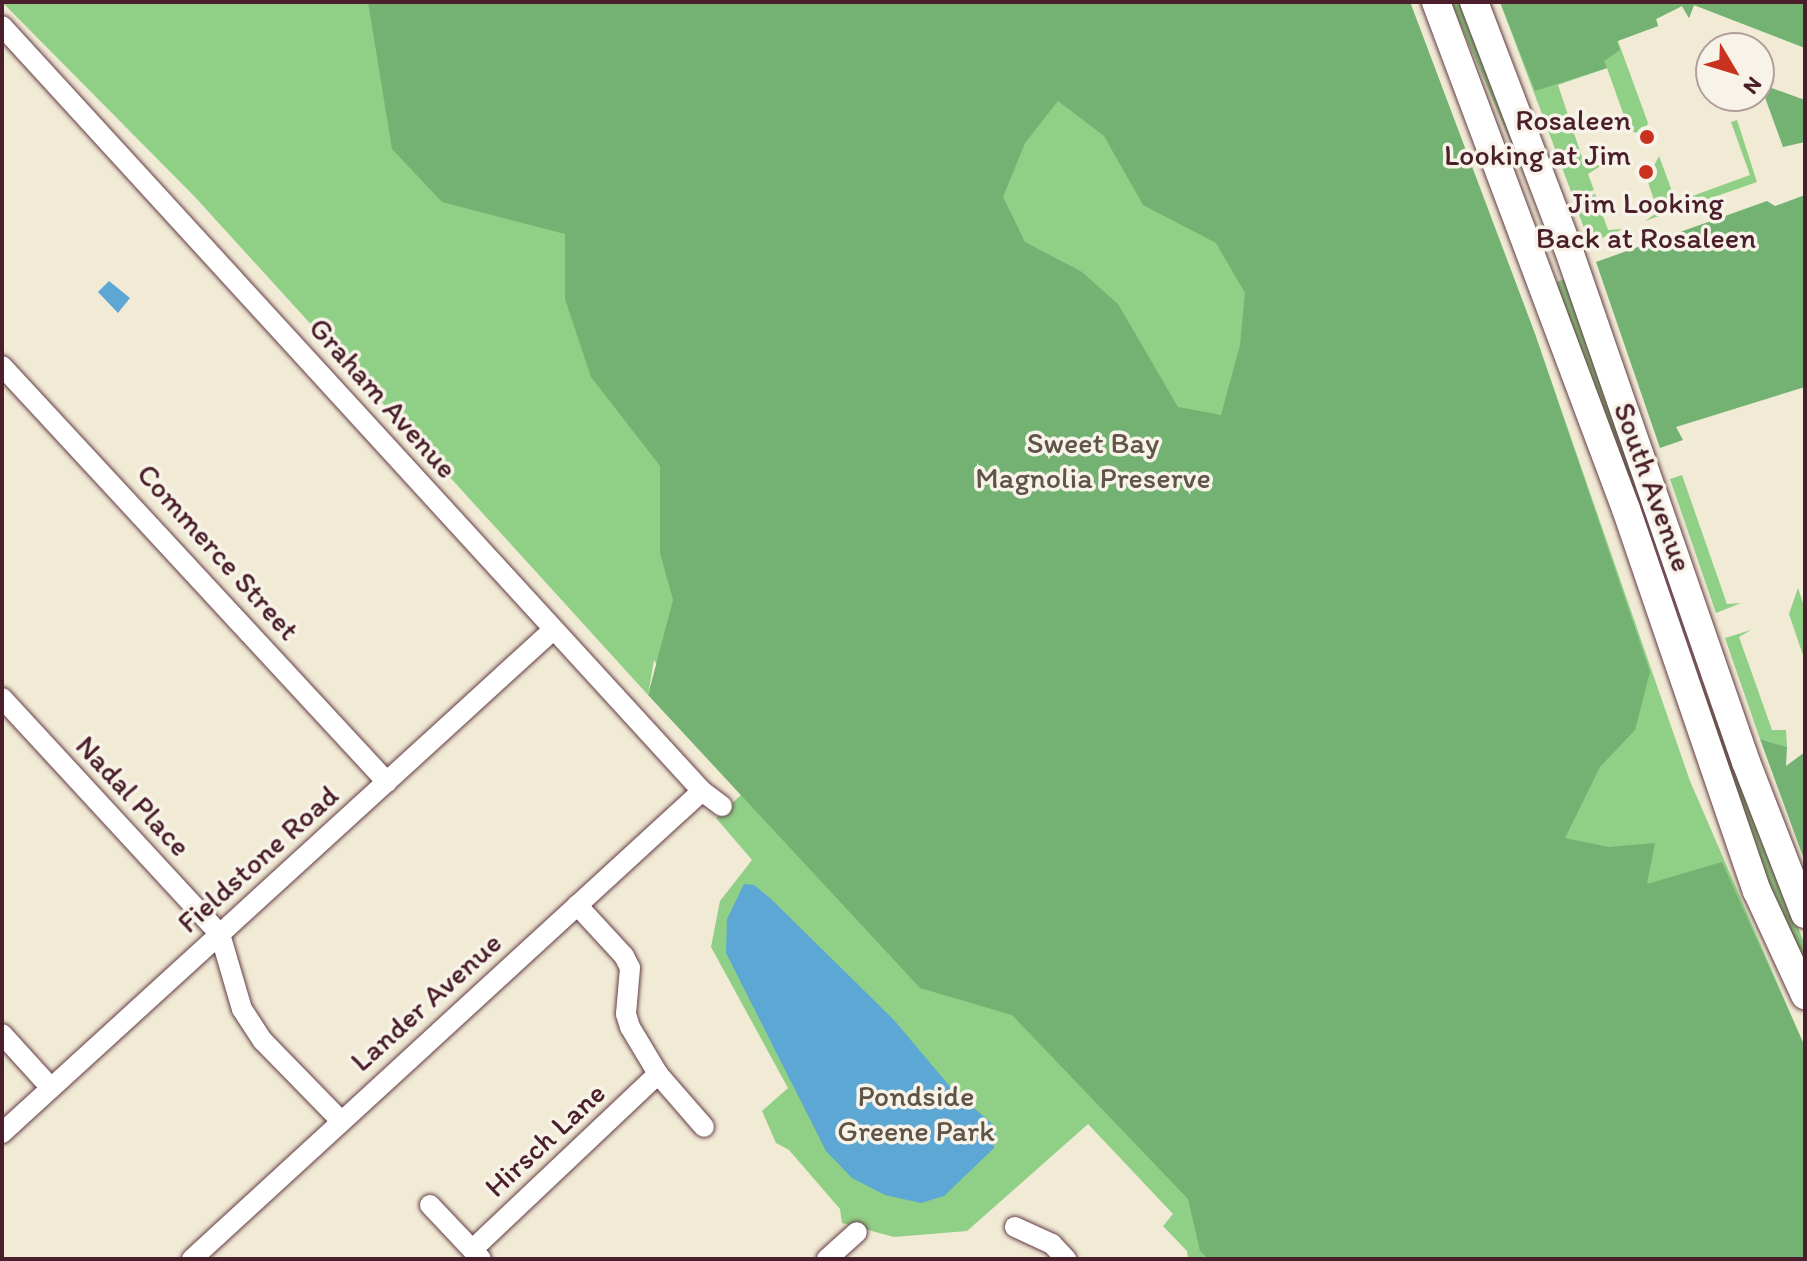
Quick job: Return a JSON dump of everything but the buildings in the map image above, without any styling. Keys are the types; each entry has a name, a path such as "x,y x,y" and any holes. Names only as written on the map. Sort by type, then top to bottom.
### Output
{"street":[{"name":"South Avenue","path":"1436,2 1626,509 1757,891 1805,995"},
{"name":"South Avenue","path":"1474,2 1574,264 1746,762 1805,914"},
{"name":"Graham Avenue","path":"5,36 702,791 722,806"},
{"name":"Commerce Street","path":"2,366 387,782"},
{"name":"Fieldstone Road","path":"2,1133 554,629"},
{"name":"Nadal Place","path":"2,698 220,934"},
{"name":"Lander Avenue","path":"192,1259 702,791"},
{"path":"577,905 624,956 630,968 626,1014 658,1074 704,1127"},
{"path":"220,934 242,1009 263,1041 340,1120"},
{"path":"2,1034 51,1088"},
{"name":"Hirsch Lane","path":"477,1254 658,1074"},
{"path":"430,1205 477,1254"},
{"path":"1015,1227 1052,1244 1066,1259"},
{"path":"827,1259 857,1232"}],"green space":[{"name":"Sweet Bay Magnolia Preserve","path":"2,2 1410,2 1535,334 1690,781 1805,1047 1805,1259 1188,1259 1187,1251 1163,1226 1173,1214 1088,1124 967,1231 894,1237 842,1223 840,1209 789,1150 776,1143 762,1111 788,1088 711,947 720,901 752,860 716,818 741,795 654,660 648,695 195,197"},
{"name":"Sweet Bay Magnolia Preserve","path":"368,2 1410,2 1535,334 1650,672 1635,730 1600,767 1565,838 1609,847 1655,843 1647,884 1722,862 1805,1047 1805,1259 1208,1259 1200,1251 1188,1199 1012,1015 920,988 648,695 673,600 660,553 660,466 591,377 565,299 565,234 442,202 392,149","holes":["1058,101 1104,136 1143,205 1216,243 1245,293 1240,345 1221,415 1178,407 1118,304 1082,272 1025,242 1003,197 1025,143"]},
{"path":"1451,2 1464,2 1528,171 1524,173"},
{"path":"1500,2 1805,2 1805,48 1775,36 1775,32 1764,32 1694,5 1689,18 1682,6 1656,19 1658,26 1618,41 1648,123 1642,135 1629,130 1607,68 1558,85 1585,166 1602,165 1588,174 1594,190 1573,197"},
{"path":"1500,2 1805,2 1805,48 1775,36 1775,32 1764,32 1694,5 1689,18 1682,6 1656,19 1658,26 1617,41 1620,50 1604,61 1607,68 1535,91"},
{"path":"1775,89 1805,100 1805,142 1783,147 1770,112 1775,112"},
{"path":"1737,120 1757,182 1645,221 1658,212 1647,179 1659,156 1676,202 1750,175 1731,122"},
{"path":"1595,194 1608,230 1623,229 1590,243 1574,202"},
{"path":"1805,195 1805,387 1676,427 1683,440 1660,448 1596,262 1767,201 1775,206"},
{"path":"1565,279 1636,485 1634,490 1560,303 1557,282"},
{"path":"1682,475 1727,604 1741,603 1716,613 1670,479"},
{"path":"1798,588 1805,609 1805,661 1789,614"},
{"path":"1751,630 1739,637 1772,730 1786,730 1787,747 1760,739 1725,638"},
{"path":"1689,652 1805,945 1805,975 1749,845"},
{"path":"1760,739 1787,747 1786,766 1805,752 1805,862"}],"water":[{"path":"109,281 130,298 118,313 98,292"},
{"path":"744,884 754,885 770,898 894,1020 952,1089 996,1127 994,1148 944,1196 921,1203 885,1195 852,1178 826,1151 726,953 727,919"}],"place":[{"name":"Rosaleen Looking at Jim","path":"1647,137"},
{"name":"Jim Looking Back at Rosaleen","path":"1646,172"}],"park label":[{"name":"Pondside Greene Park","path":"916,1113"}]}
